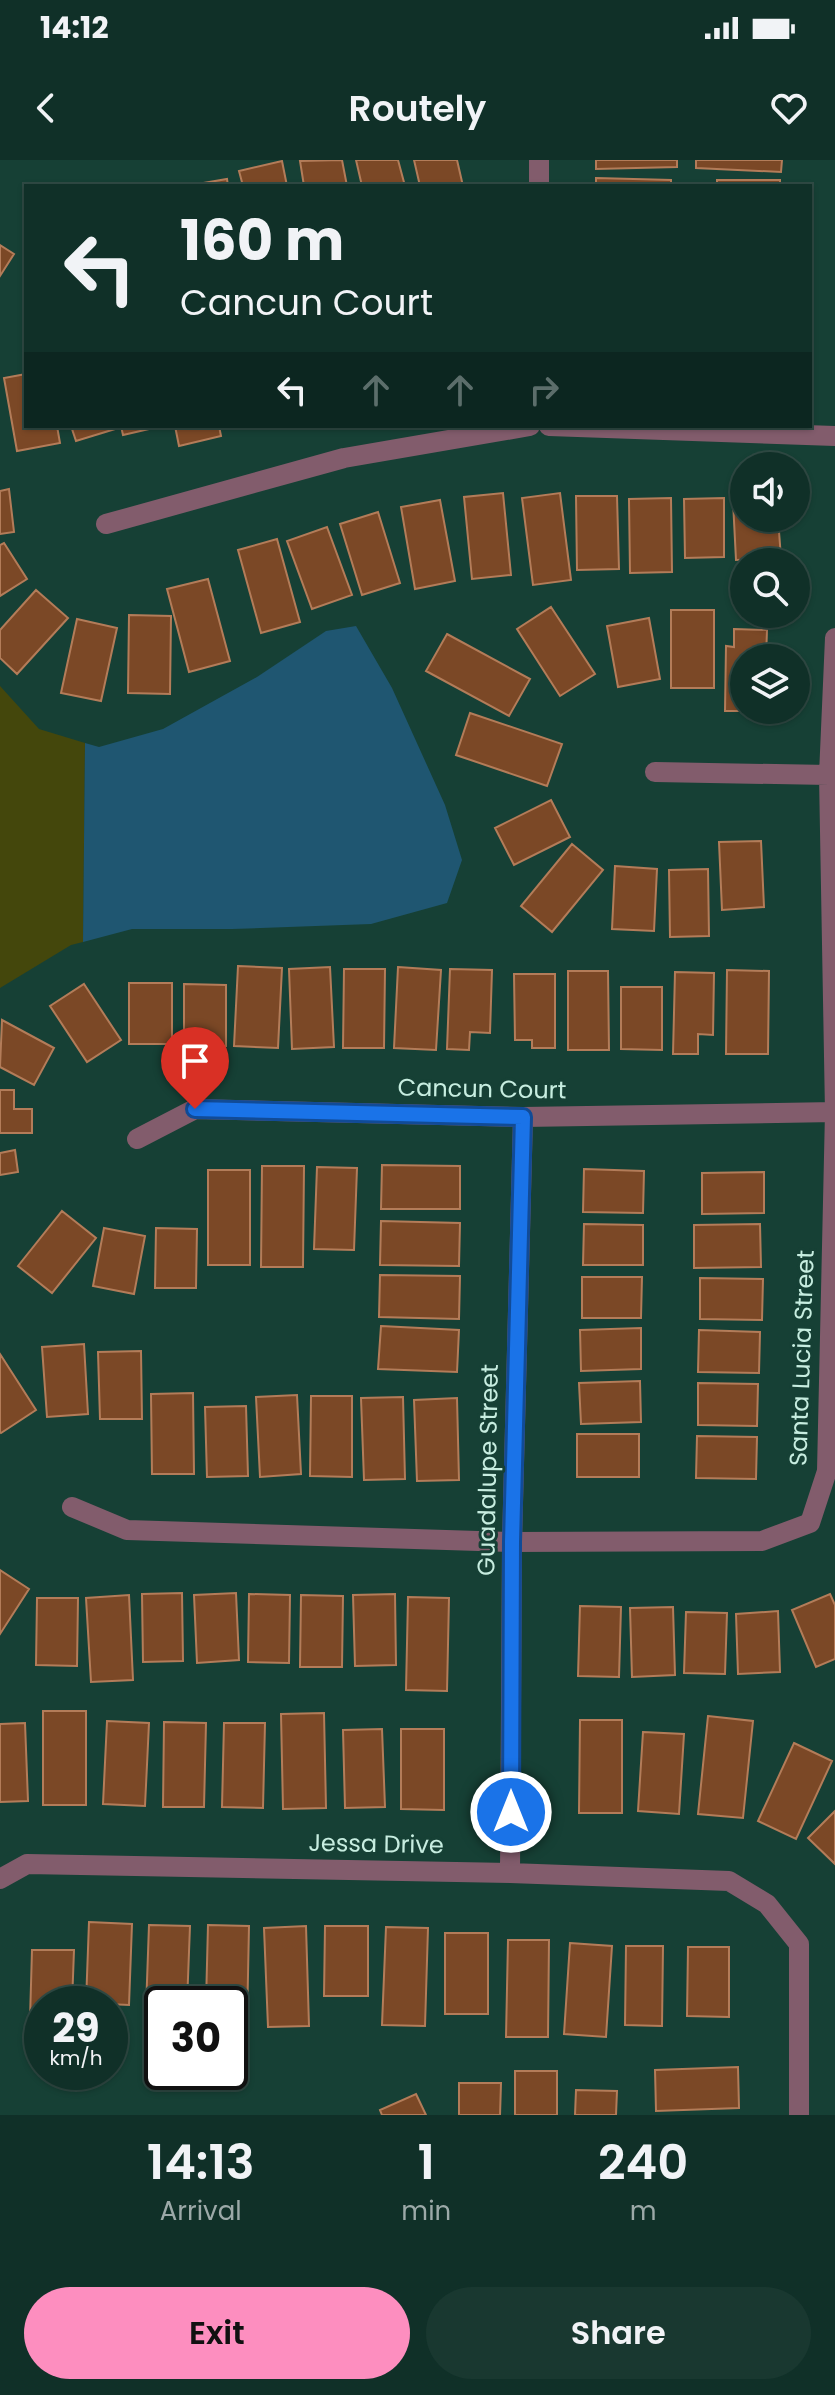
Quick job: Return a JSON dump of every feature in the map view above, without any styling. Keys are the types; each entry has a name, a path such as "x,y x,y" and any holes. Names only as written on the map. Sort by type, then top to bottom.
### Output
{"street":[{"path":"539,160 539,184"},
{"path":"106,524 344,458 518,428"},
{"path":"606,428 835,436"},
{"name":"Santa Lucia Street","path":"72,1507 127,1530 512,1542 762,1541 810,1523 827,1471 835,1112 829,775 835,638"},
{"path":"655,772 829,775"},
{"name":"Cancun Court","path":"137,1139 195,1109 523,1117 835,1112"},
{"name":"Guadalupe Street","path":"510,1873 512,1542 523,1117"},
{"name":"Jessa Drive","path":"0,1879 27,1864 510,1873 729,1881 767,1904 799,1944 799,2115"}],"shaded area":[{"path":"0,686 39,729 85,743 83,942 71,945 0,988"}],"water":[{"path":"356,626 392,688 445,805 462,860 447,903 371,924 132,929 83,942 85,743 99,747 163,729 257,677 326,631"}],"building":[{"path":"342,160 347,184 304,184 300,161"},
{"path":"356,160 398,160 404,184 362,184"},
{"path":"414,160 457,160 463,184 420,184"},
{"path":"596,160 677,160 677,167 596,169"},
{"path":"696,160 782,160 781,172 696,168"},
{"path":"282,161 287,184 242,184 239,171"},
{"path":"596,178 671,180 671,184 596,184"},
{"path":"227,179 228,184 198,184"},
{"path":"717,180 780,180 780,184 717,184"},
{"path":"0,245 14,254 0,276"},
{"path":"24,374 24,428 57,428 60,443 17,451 4,378"},
{"path":"72,428 115,429 76,441"},
{"path":"121,428 153,428 123,435"},
{"path":"175,428 219,428 221,436 179,446"},
{"path":"9,489 14,532 0,534 0,491"},
{"path":"503,493 511,575 472,579 464,497"},
{"path":"560,493 571,580 533,585 522,498"},
{"path":"576,496 617,496 619,569 577,570"},
{"path":"671,498 672,572 630,573 629,499"},
{"path":"724,498 724,557 685,558 684,499"},
{"path":"440,500 455,581 415,589 401,507"},
{"path":"378,512 400,583 362,595 340,524"},
{"path":"327,527 352,595 312,609 287,541"},
{"path":"735,532 779,532 780,548 735,548"},
{"path":"277,539 300,622 261,633 238,550"},
{"path":"4,543 27,579 0,596 0,545"},
{"path":"208,579 230,661 189,672 167,589"},
{"path":"36,590 68,618 17,674 0,658 0,630"},
{"path":"551,607 595,674 560,696 517,629"},
{"path":"671,610 714,610 714,688 671,688"},
{"path":"129,615 171,616 170,694 128,693"},
{"path":"649,618 660,679 618,687 607,626"},
{"path":"77,619 117,628 101,701 61,693"},
{"path":"734,629 767,630 766,644 734,644"},
{"path":"447,634 530,679 509,716 426,671"},
{"path":"726,646 730,646 730,711 725,711"},
{"path":"470,713 562,744 547,786 456,755"},
{"path":"551,800 570,837 514,865 495,828"},
{"path":"761,841 764,907 722,910 719,842"},
{"path":"572,844 603,870 552,932 521,906"},
{"path":"615,866 657,869 654,931 612,929"},
{"path":"708,869 709,936 670,937 669,870"},
{"path":"238,966 282,968 278,1048 234,1046"},
{"path":"330,967 334,1047 292,1049 289,969"},
{"path":"398,967 441,970 436,1050 394,1048"},
{"path":"344,969 385,969 384,1048 343,1048"},
{"path":"450,969 492,970 490,1033 470,1032 469,1050 447,1049"},
{"path":"727,970 769,971 768,1054 726,1054"},
{"path":"568,971 608,971 609,1050 568,1050"},
{"path":"675,972 714,973 713,1035 698,1034 698,1054 673,1054"},
{"path":"514,974 555,974 555,1048 532,1048 532,1040 515,1040"},
{"path":"129,983 172,983 172,1044 129,1044"},
{"path":"84,984 121,1040 87,1062 50,1006"},
{"path":"184,984 226,985 226,1046 184,1046"},
{"path":"621,987 662,987 662,1050 621,1049"},
{"path":"2,1020 54,1048 34,1085 0,1067"},
{"path":"0,1090 14,1090 14,1109 32,1109 32,1133 0,1133"},
{"path":"15,1150 18,1172 0,1175 0,1153"},
{"path":"382,1165 460,1166 460,1209 381,1209"},
{"path":"262,1166 304,1166 303,1267 261,1267"},
{"path":"317,1167 357,1168 354,1250 314,1249"},
{"path":"584,1169 644,1171 643,1213 583,1212"},
{"path":"208,1170 250,1170 250,1265 208,1265"},
{"path":"764,1172 764,1213 702,1214 702,1173"},
{"path":"62,1211 96,1238 52,1293 18,1266"},
{"path":"381,1221 460,1223 459,1266 380,1265"},
{"path":"584,1224 643,1225 643,1265 583,1265"},
{"path":"760,1224 761,1267 694,1268 694,1225"},
{"path":"104,1228 145,1236 134,1294 93,1286"},
{"path":"156,1228 197,1229 196,1288 155,1288"},
{"path":"380,1275 460,1276 459,1319 379,1317"},
{"path":"582,1277 642,1277 641,1318 582,1318"},
{"path":"700,1278 763,1279 762,1320 700,1319"},
{"path":"381,1326 459,1330 457,1372 378,1369"},
{"path":"641,1328 641,1369 581,1371 580,1330"},
{"path":"699,1330 760,1332 759,1373 698,1372"},
{"path":"84,1344 88,1414 47,1417 42,1347"},
{"path":"141,1351 142,1419 100,1419 98,1352"},
{"path":"0,1354 36,1410 1,1433 0,1432"},
{"path":"640,1381 641,1422 581,1424 579,1383"},
{"path":"698,1383 758,1384 757,1426 698,1425"},
{"path":"193,1393 194,1474 152,1474 151,1394"},
{"path":"297,1395 301,1474 260,1477 256,1397"},
{"path":"311,1396 352,1396 352,1477 310,1476"},
{"path":"403,1397 405,1479 364,1480 361,1398"},
{"path":"457,1398 459,1480 417,1481 414,1400"},
{"path":"246,1406 248,1476 207,1477 205,1407"},
{"path":"577,1434 639,1434 639,1477 577,1477"},
{"path":"697,1436 757,1437 756,1479 696,1478"},
{"path":"0,1570 29,1589 0,1634"},
{"path":"182,1593 183,1661 143,1662 142,1594"},
{"path":"236,1593 239,1660 197,1663 194,1595"},
{"path":"249,1594 290,1595 289,1663 248,1662"},
{"path":"395,1594 396,1665 355,1666 353,1595"},
{"path":"830,1594 835,1605 835,1659 816,1667 792,1610"},
{"path":"129,1595 133,1680 91,1682 86,1598"},
{"path":"301,1595 343,1596 342,1667 300,1667"},
{"path":"408,1597 449,1598 447,1691 406,1690"},
{"path":"37,1598 78,1598 77,1666 36,1665"},
{"path":"580,1606 621,1607 619,1677 578,1676"},
{"path":"673,1607 675,1675 632,1677 630,1608"},
{"path":"778,1611 780,1672 738,1674 736,1614"},
{"path":"686,1612 727,1613 725,1674 684,1673"},
{"path":"43,1711 86,1711 86,1805 43,1805"},
{"path":"324,1713 326,1808 283,1809 281,1714"},
{"path":"708,1716 753,1721 743,1818 698,1814"},
{"path":"580,1720 622,1720 622,1813 579,1813"},
{"path":"107,1721 149,1723 145,1806 103,1804"},
{"path":"164,1722 206,1723 204,1807 163,1807"},
{"path":"25,1723 28,1801 0,1802 0,1724"},
{"path":"224,1723 265,1723 263,1808 222,1807"},
{"path":"382,1729 385,1807 345,1808 343,1730"},
{"path":"401,1729 444,1729 444,1810 401,1809"},
{"path":"643,1732 684,1734 679,1814 638,1811"},
{"path":"794,1743 832,1761 796,1839 758,1821"},
{"path":"835,1811 835,1864 808,1838"},
{"path":"89,1922 132,1924 129,2005 128,1986 87,1986"},
{"path":"149,1925 190,1926 188,1986 147,1986"},
{"path":"208,1925 249,1926 248,1986 206,1986"},
{"path":"306,1926 309,2026 268,2027 264,1928"},
{"path":"325,1926 368,1926 368,1996 324,1996"},
{"path":"386,1927 428,1928 425,2026 382,2025"},
{"path":"445,1933 488,1933 488,2014 445,2014"},
{"path":"508,1940 549,1940 548,2037 506,2037"},
{"path":"570,1943 612,1946 606,2037 564,2034"},
{"path":"626,1946 663,1946 662,2026 625,2025"},
{"path":"688,1947 729,1947 729,2017 687,2016"},
{"path":"32,1950 74,1950 73,1986 31,1986"},
{"path":"738,2067 739,2108 656,2111 655,2070"},
{"path":"515,2071 557,2071 557,2115 515,2115"},
{"path":"459,2083 501,2083 500,2115 459,2115"},
{"path":"576,2090 617,2091 616,2115 575,2115"},
{"path":"416,2094 426,2115 382,2115 380,2110"}],"route":[{"path":"195,1109 523,1117 512,1542 511,1812"}]}
